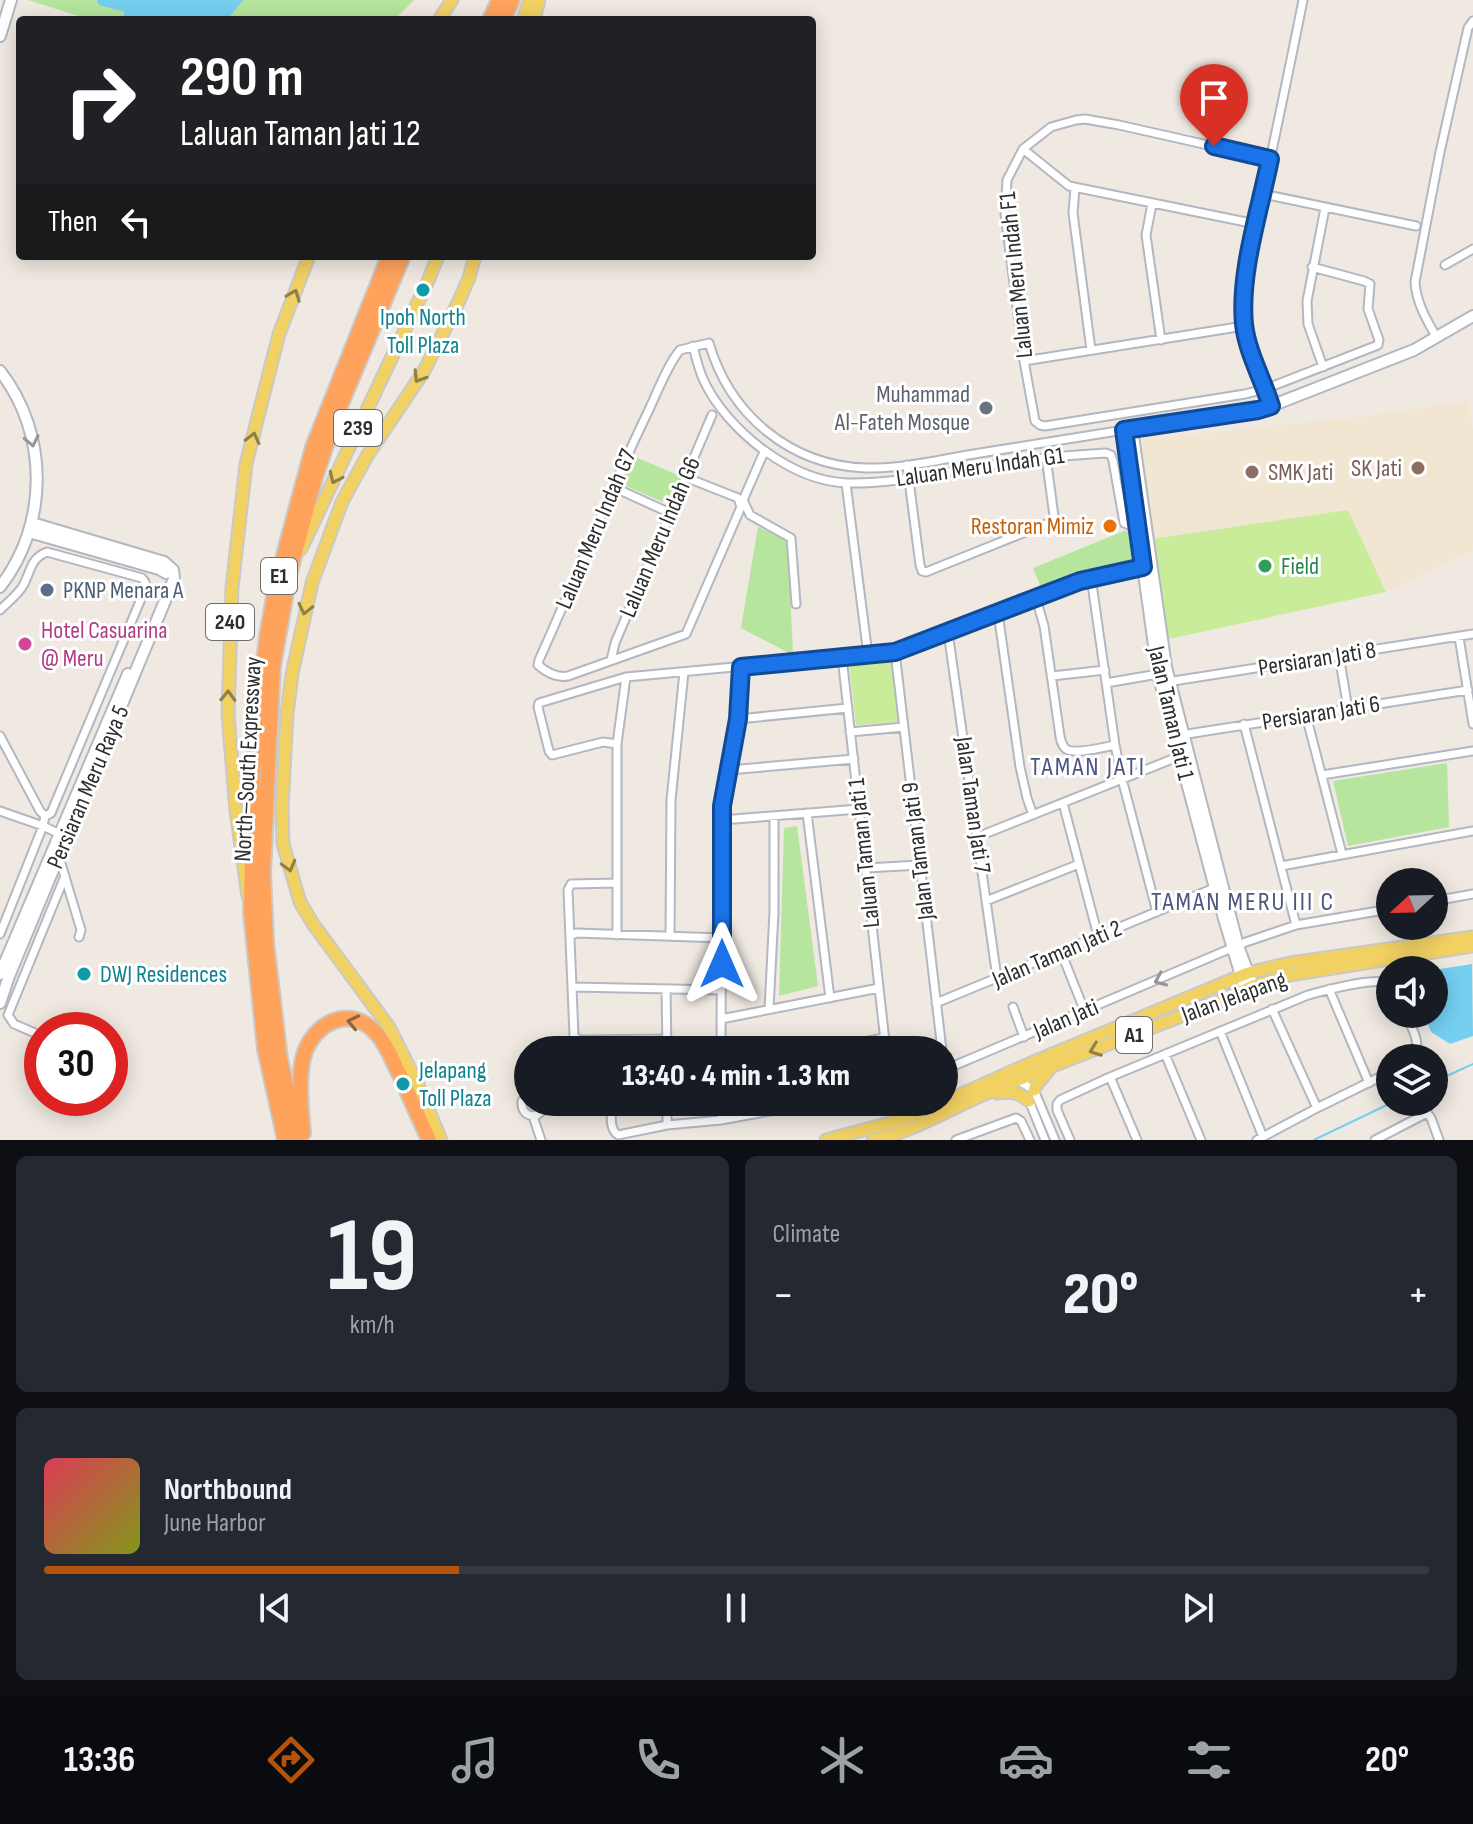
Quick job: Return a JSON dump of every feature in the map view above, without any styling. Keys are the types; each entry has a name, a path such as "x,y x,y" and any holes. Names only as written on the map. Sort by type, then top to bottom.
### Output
{"highway":[{"name":"North–South Expressway","path":"285,1140 265,1049 251,912 258,708 277,581 313,447 387,260"},
{"name":"North–South Expressway","path":"301,1140 280,1059 266,942 263,873 273,666 289,575 315,478 335,418 401,260"},
{"path":"301,1140 301,1077 308,1044 324,1025 335,1019 350,1018 371,1027 384,1044 429,1140"}],"main road":[{"name":"240","path":"251,912 244,881 228,714 232,588 246,464 279,334 307,260"},
{"name":"239","path":"289,575 436,260"},
{"path":"441,1140 389,1027 300,902 283,844 282,808 292,674 312,583 342,502 367,456 424,371 469,278 474,260"},
{"name":"Jalan Jelapang","path":"873,1140 929,1121 1244,975 1290,963 1473,937"},
{"name":"Jalan Jelapang","path":"958,1098 1051,1068 1249,988 1289,975 1473,946"},
{"path":"989,1092 1013,1091 1032,1096 1038,1082 1051,1068"},
{"name":"Jalan Jelapang","path":"826,1140 910,1116"}],"street":[{"path":"0,36 11,0"},
{"path":"1271,406 1244,326 1244,301 1256,224 1303,0"},
{"path":"1437,338 1425,317 1415,282 1440,152 1468,28 1473,21"},
{"name":"Laluan Meru Indah F1","path":"1265,389 1045,426 1037,424 1033,418 1024,361 1005,202 1007,180 1023,149 1051,127 1076,120 1085,119 1270,159"},
{"path":"1023,149 1075,188 1256,224"},
{"path":"1075,188 1073,213 1091,350"},
{"path":"1263,194 1416,226"},
{"path":"1152,204 1146,235 1161,340"},
{"path":"1323,367 1308,324 1307,301 1325,208"},
{"path":"1445,265 1473,249"},
{"path":"1265,389 1378,345 1368,309 1370,284 1312,267"},
{"path":"693,346 709,343 718,369 743,410 767,433 817,460 867,468 907,465 1258,410 1396,358 1473,316"},
{"path":"1024,361 1244,326"},
{"name":"Laluan Meru Indah G1","path":"693,346 702,379 732,422 764,452 806,472 846,483 909,479 1046,457 1106,453 1111,455 1124,523 1141,524"},
{"name":"Laluan Meru Indah G7","path":"611,660 563,677 538,665 613,487 678,351 693,346"},
{"path":"0,371 20,402 29,425 37,474 30,527 16,563 0,587"},
{"name":"Laluan Meru Indah G6","path":"611,660 615,643 712,415"},
{"name":"Jalan Taman Jati 1","path":"1128,430 1134,501 1141,524"},
{"name":"Jalan Taman Jati 1","path":"1128,430 1163,680 1235,948 1249,988"},
{"path":"764,452 743,500 750,515 791,538 796,604"},
{"path":"907,465 920,565 926,572 1050,523 1054,516 1046,457"},
{"path":"611,660 686,634 739,515 741,507 738,498 685,477"},
{"path":"846,483 868,655"},
{"path":"613,487 670,513"},
{"path":"1120,503 1134,501"},
{"name":"Persiaran Meru Raya 5","path":"0,1003 3,974 174,579 164,562 30,527"},
{"path":"0,610 25,581 32,563 47,552 142,578 146,587 51,813 45,816"},
{"path":"617,744 603,742 552,755 538,705 626,677 895,652 1091,577 1147,566"},
{"path":"1091,577 1115,745 1157,912"},
{"path":"1036,598 1042,615 1061,741 1071,751 1115,745"},
{"path":"998,613 1017,753 1033,815"},
{"name":"Jalan Taman Jati 7","path":"948,632 997,978"},
{"name":"Persiaran Jati 8","path":"1106,683 1163,680 1473,634"},
{"path":"1459,637 1473,724"},
{"name":"Jalan Taman Jati 9","path":"895,652 940,1036"},
{"path":"1339,655 1348,709"},
{"name":"Laluan Taman Jati 1","path":"842,657 884,1036"},
{"path":"721,1036 722,806 738,719 741,667"},
{"path":"1052,676 1105,670"},
{"path":"670,936 671,800 684,672"},
{"path":"617,935 617,744 626,677"},
{"name":"Persiaran Jati 6","path":"1179,735 1468,690"},
{"path":"738,719 848,708"},
{"path":"1306,715 1342,854"},
{"path":"1244,724 1296,925"},
{"path":"850,732 904,727"},
{"name":"Jalan Taman Jati 1","path":"1179,735 1180,756 1218,886"},
{"path":"0,736 45,816"},
{"path":"1322,775 1473,751"},
{"path":"977,837 1180,756"},
{"path":"729,770 854,759"},
{"path":"1063,803 1098,936"},
{"path":"722,820 859,809"},
{"path":"0,811 63,836"},
{"path":"807,813 830,998"},
{"path":"0,934 45,816"},
{"path":"769,1009 774,912 774,816"},
{"path":"1281,866 1473,831"},
{"name":"Persiaran Meru Raya 5","path":"3,974 59,857 63,836"},
{"path":"59,857 81,930 79,937"},
{"path":"986,901 1079,864"},
{"path":"866,868 920,865"},
{"path":"24,1028 14,1024 8,1015 65,876"},
{"path":"574,1036 568,896 571,884 617,883"},
{"name":"Jalan Taman Jati 2","path":"936,1003 1218,886"},
{"path":"1448,898 1473,894"},
{"name":"Jalan Jati","path":"958,1064 1296,925 1376,911"},
{"path":"570,936 576,933 722,938"},
{"path":"1061,952 1085,1012"},
{"path":"1070,1140 1057,1110 1060,1100 1308,995 1376,981"},
{"path":"572,987 721,990"},
{"path":"721,1019 879,988"},
{"path":"666,989 667,1036"},
{"path":"1329,989 1369,1083"},
{"path":"1013,1007 1024,1037"},
{"path":"1272,1009 1317,1108"},
{"path":"1220,1031 1260,1138 1376,1079"},
{"path":"1165,1054 1201,1140"},
{"path":"1021,1077 1055,1140"},
{"path":"1021,1077 1032,1096 1045,1140"},
{"path":"1110,1077 1137,1140"},
{"path":"1379,1139 1428,1114 1439,1140"},
{"path":"535,1116 543,1140"},
{"path":"611,1116 611,1127 618,1135 667,1125 743,1116"},
{"path":"667,1116 667,1125"},
{"path":"961,1139 1016,1118 1023,1124 1030,1140"}],"shaded area":[{"path":"1468,401 1473,432 1473,551 1386,592 1347,511 1152,539 1135,440 1352,418"}],"green space":[{"path":"28,0 414,0 398,16 78,16"},
{"path":"633,456 680,476 669,500 663,502 626,486 623,479"},
{"name":"Field","path":"1348,510 1386,592 1169,639 1152,539"},
{"path":"758,527 788,541 793,655 741,628"},
{"path":"1124,531 1135,532 1135,563 1085,570 1042,590 1033,568"},
{"path":"887,657 894,666 900,722 856,725 849,662"},
{"path":"1447,763 1449,827 1348,846 1333,781"},
{"path":"797,826 818,986 779,996 784,828"}],"water":[{"path":"127,0 243,0 230,16 123,16"},
{"path":"1472,964 1473,1036 1450,1044 1429,1028 1448,1028 1448,968"}],"waterway":[{"path":"103,0 126,6"},
{"path":"1448,1076 1473,1064"},
{"path":"1314,1140 1376,1110"}],"place":[{"name":"Ipoh North Toll Plaza","path":"423,290"},
{"name":"Muhammad Al-Fateh Mosque","path":"986,408"},
{"name":"SK Jati","path":"1418,468"},
{"name":"SMK Jati","path":"1252,472"},
{"name":"Restoran Mimiz","path":"1110,526"},
{"name":"Field","path":"1265,566"},
{"name":"PKNP Menara A","path":"47,590"},
{"name":"Hotel Casuarina @ Meru","path":"25,644"},
{"name":"DWJ Residences","path":"84,974"},
{"name":"Jelapang Toll Plaza","path":"403,1084"}],"district":[{"name":"TAMAN JATI","path":"1088,767"},
{"name":"TAMAN MERU III C","path":"1243,902"}],"route":[{"path":"722,964 722,806 738,719 741,667 895,652 1091,577 1143,567 1124,430 1271,406 1244,326 1248,268 1270,159 1214,146"}]}
